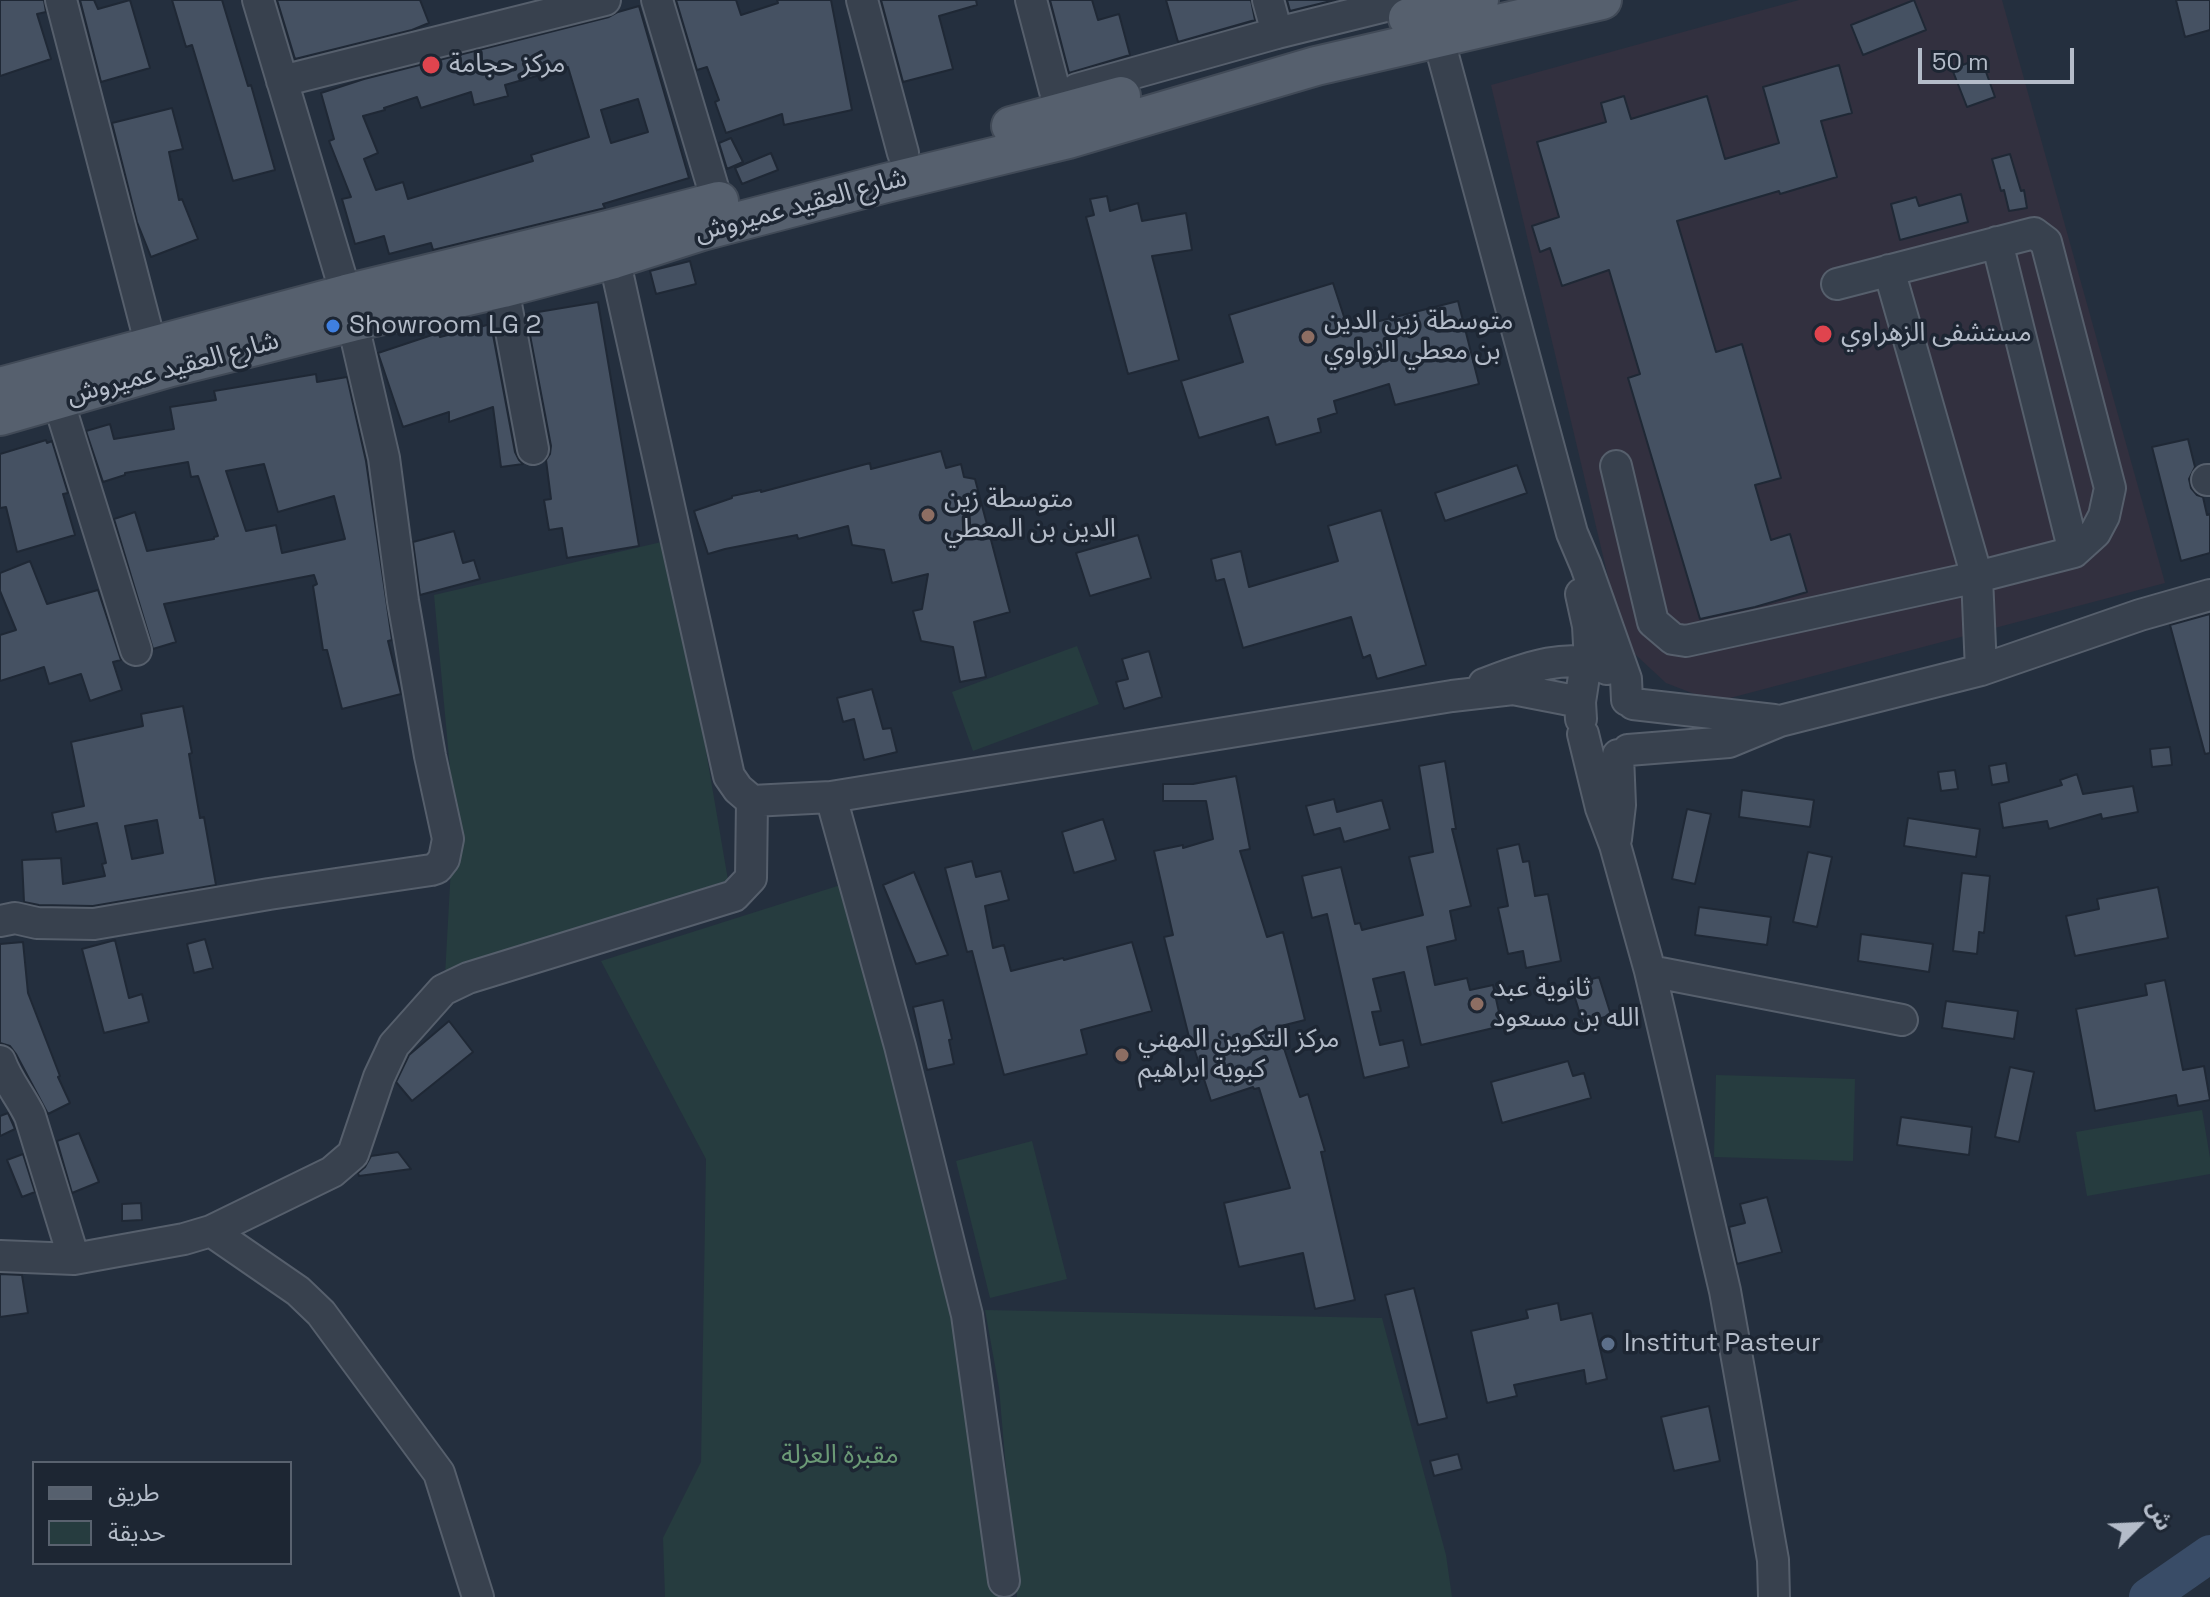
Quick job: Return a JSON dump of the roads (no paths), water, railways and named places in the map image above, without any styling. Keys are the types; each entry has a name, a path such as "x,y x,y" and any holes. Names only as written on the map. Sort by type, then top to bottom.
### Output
{"main road":[{"name":"شارع العقيد عميروش","path":"1,390 58,400 171,367 349,308 503,288 717,201 1061,115 1260,56 1479,0"},
{"name":"شارع العقيد عميروش","path":"1420,13 1601,0"},
{"name":"شارع العقيد عميروش","path":"1,390 151,346 349,308 611,244 702,231 886,183 1061,115"}],"street":[{"path":"61,0 151,346"},
{"path":"0,921 15,918 37,923 94,924 431,870 441,865 446,852 448,839 403,601 384,458 349,308 258,0"},
{"path":"282,81 605,0"},
{"path":"657,0 717,201"},
{"path":"862,0 903,153"},
{"path":"1031,0 1061,115 1277,33 1420,13 1572,533 1629,694 1641,719 1635,744 1623,752"},
{"path":"1268,0 1277,33"},
{"path":"1616,466 1653,622 1673,639 1686,641 1977,577 2074,552 2095,533 2104,516 2110,488 2046,242 2034,233 1837,284"},
{"path":"1997,242 2074,552"},
{"path":"611,244 729,776 752,801 831,797 1452,696 1513,689 1582,720"},
{"path":"1889,270 1977,577 1981,670"},
{"path":"503,288 533,449"},
{"path":"58,400 136,650"},
{"path":"1572,533 1575,571 1588,626 1590,662 1584,676 1582,720 1601,808 1615,845 1650,971 1725,1291 1773,1560 1774,1597"},
{"path":"1780,721 1710,714 1629,694 1597,699 1589,705 1582,720 1593,749 1601,753 1729,742 1780,721 1981,670 2140,615 2210,595"},
{"path":"1452,696 1516,671 1571,661 1590,662 1629,694"},
{"path":"1615,845 1623,752"},
{"path":"831,797 900,1046 967,1315 1004,1581"},
{"path":"0,1256 74,1259 184,1239 211,1231 332,1172 353,1154 379,1077 394,1045 443,990 468,978 734,896 751,878 752,801"},
{"path":"1650,971 1902,1020"},
{"path":"0,1061 30,1116 74,1259"},
{"path":"211,1231 298,1291 321,1313 439,1473 478,1597"}],"waterway":[{"path":"2148,1597 2210,1554"}],"place":[{"name":"مركز حجامة","path":"431,65"},
{"name":"Showroom LG 2","path":"333,326"},
{"name":"مستشفى الزهراوي","path":"1823,334"},
{"name":"متوسطة زين الدين بن معطي الزواوي","path":"1308,337"},
{"name":"متوسطة زين الدين بن المعطي","path":"928,515"},
{"name":"ثانوية عبد الله بن مسعود","path":"1477,1004"},
{"name":"مركز التكوين المهني كبوية ابراهيم","path":"1122,1055"},
{"name":"Institut Pasteur","path":"1608,1344"}],"park label":[{"name":"مقبرة العزلة","path":"840,1456"}]}
